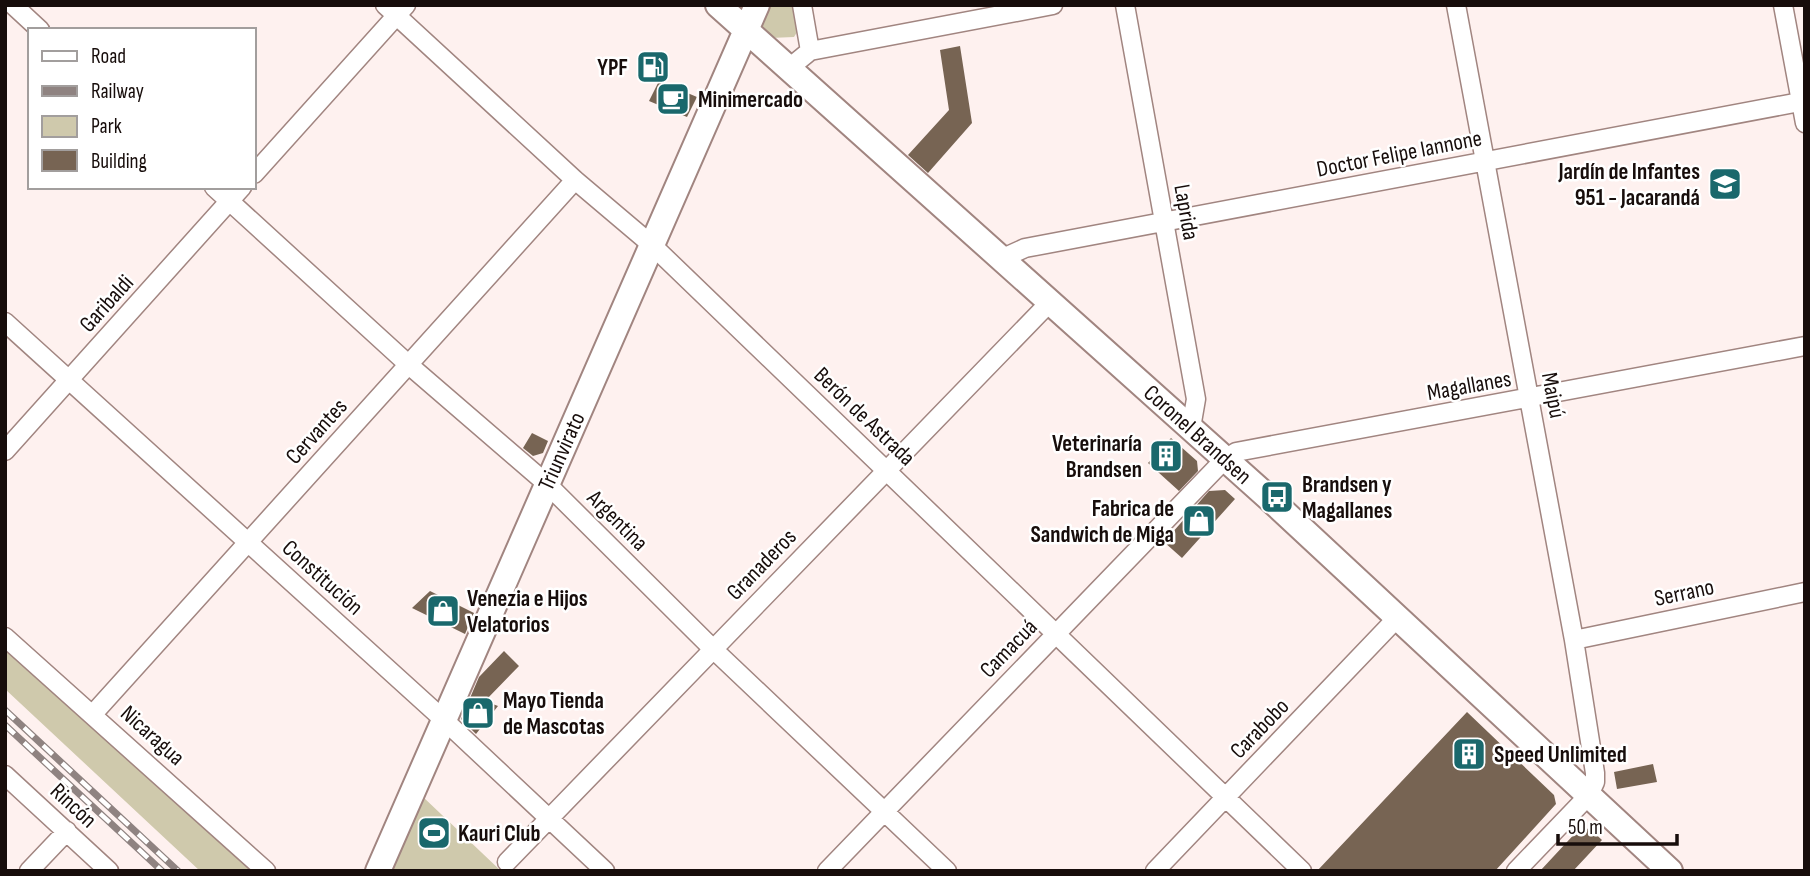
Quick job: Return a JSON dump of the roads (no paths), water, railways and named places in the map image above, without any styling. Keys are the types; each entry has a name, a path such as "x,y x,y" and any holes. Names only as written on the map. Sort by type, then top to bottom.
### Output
{"street":[{"path":"13,5 38,28"},
{"name":"Coronel Brandsen","path":"718,5 1226,459 1670,871"},
{"name":"Triunvirato","path":"378,871 757,5"},
{"path":"802,5 810,51"},
{"path":"788,69 810,51 965,14 1054,5"},
{"name":"Laprida","path":"1125,5 1195,399 1191,428"},
{"name":"Maipú","path":"1456,5 1574,640 1595,773 1595,782 1589,794"},
{"path":"1783,5 1805,123"},
{"path":"256,172 396,9"},
{"name":"Berón de Astrada","path":"396,9 575,180 653,246 1302,871"},
{"name":"Doctor Felipe Iannone","path":"1003,258 1025,248 1803,102"},
{"name":"Cervantes","path":"93,714 575,180"},
{"name":"Argentina","path":"216,189 409,365 547,484 713,649 947,871"},
{"name":"Garibaldi","path":"5,451 240,189"},
{"name":"Granaderos","path":"507,862 1051,301"},
{"name":"Constitución","path":"5,322 444,720 605,871"},
{"name":"Magallanes","path":"1226,459 1249,447 1530,399 1805,346"},
{"name":"Camacuá","path":"827,871 1226,459"},
{"name":"Serrano","path":"1574,640 1805,592"},
{"name":"Carabobo","path":"1155,871 1397,618"},
{"name":"Nicaragua","path":"5,637 266,871"},
{"name":"Rincón","path":"5,775 109,871"},
{"path":"1516,871 1589,794"},
{"path":"29,871 67,831"}],"railway":[{"path":"5,710 178,871"},
{"path":"5,725 162,871"}],"place":[{"name":"YPF","path":"653,67"},
{"name":"Minimercado","path":"673,99"},
{"name":"Jardín de Infantes 951 - Jacarandá","path":"1725,184"},
{"name":"Veterinaría Brandsen","path":"1166,456"},
{"name":"Brandsen y Magallanes","path":"1277,497"},
{"name":"Fabrica de Sandwich de Miga","path":"1199,521"},
{"name":"Venezia e Hijos Velatorios","path":"443,611"},
{"name":"Mayo Tienda de Mascotas","path":"478,713"},
{"name":"Speed Unlimited","path":"1469,754"},
{"name":"Kauri Club","path":"434,833"}]}
